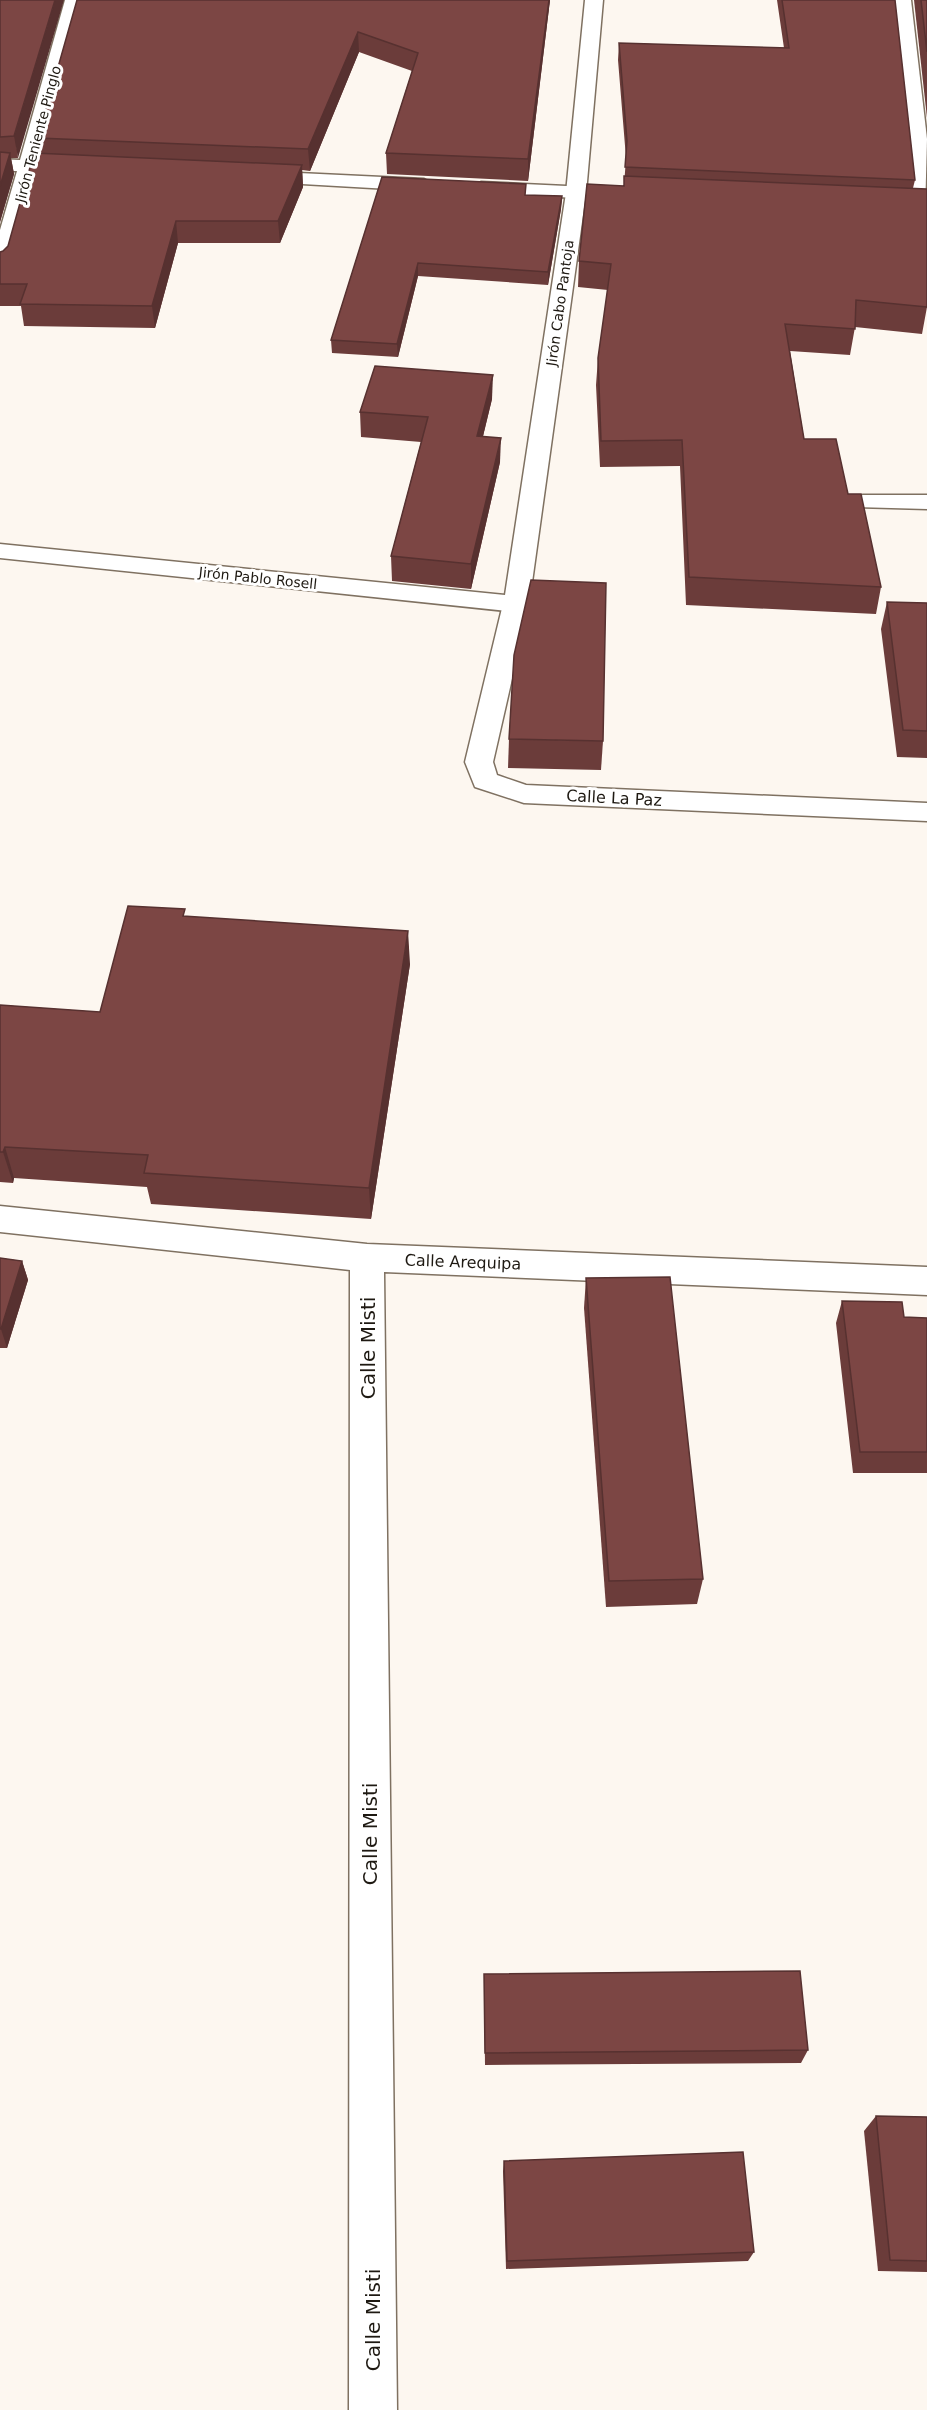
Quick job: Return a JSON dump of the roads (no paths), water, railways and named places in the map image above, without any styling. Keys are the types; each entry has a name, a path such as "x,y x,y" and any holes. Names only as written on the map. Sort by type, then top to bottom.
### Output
{"street":[{"name":"Jirón Teniente Pinglo","path":"0,267 74,0"},
{"name":"Jirón Cabo Pantoja","path":"516,604 576,193 594,0"},
{"path":"902,0 926,207 902,206"},
{"path":"0,165 101,169"},
{"path":"243,176 623,195"},
{"path":"863,502 927,502"},
{"name":"Jirón Pablo Rosell","path":"0,551 516,604"},
{"name":"Calle La Paz","path":"516,604 478,762 485,781 524,794 927,812"},
{"name":"Calle Arequipa","path":"0,1219 368,1258 927,1281"},
{"name":"Calle Misti","path":"368,1258 373,2410"}]}
